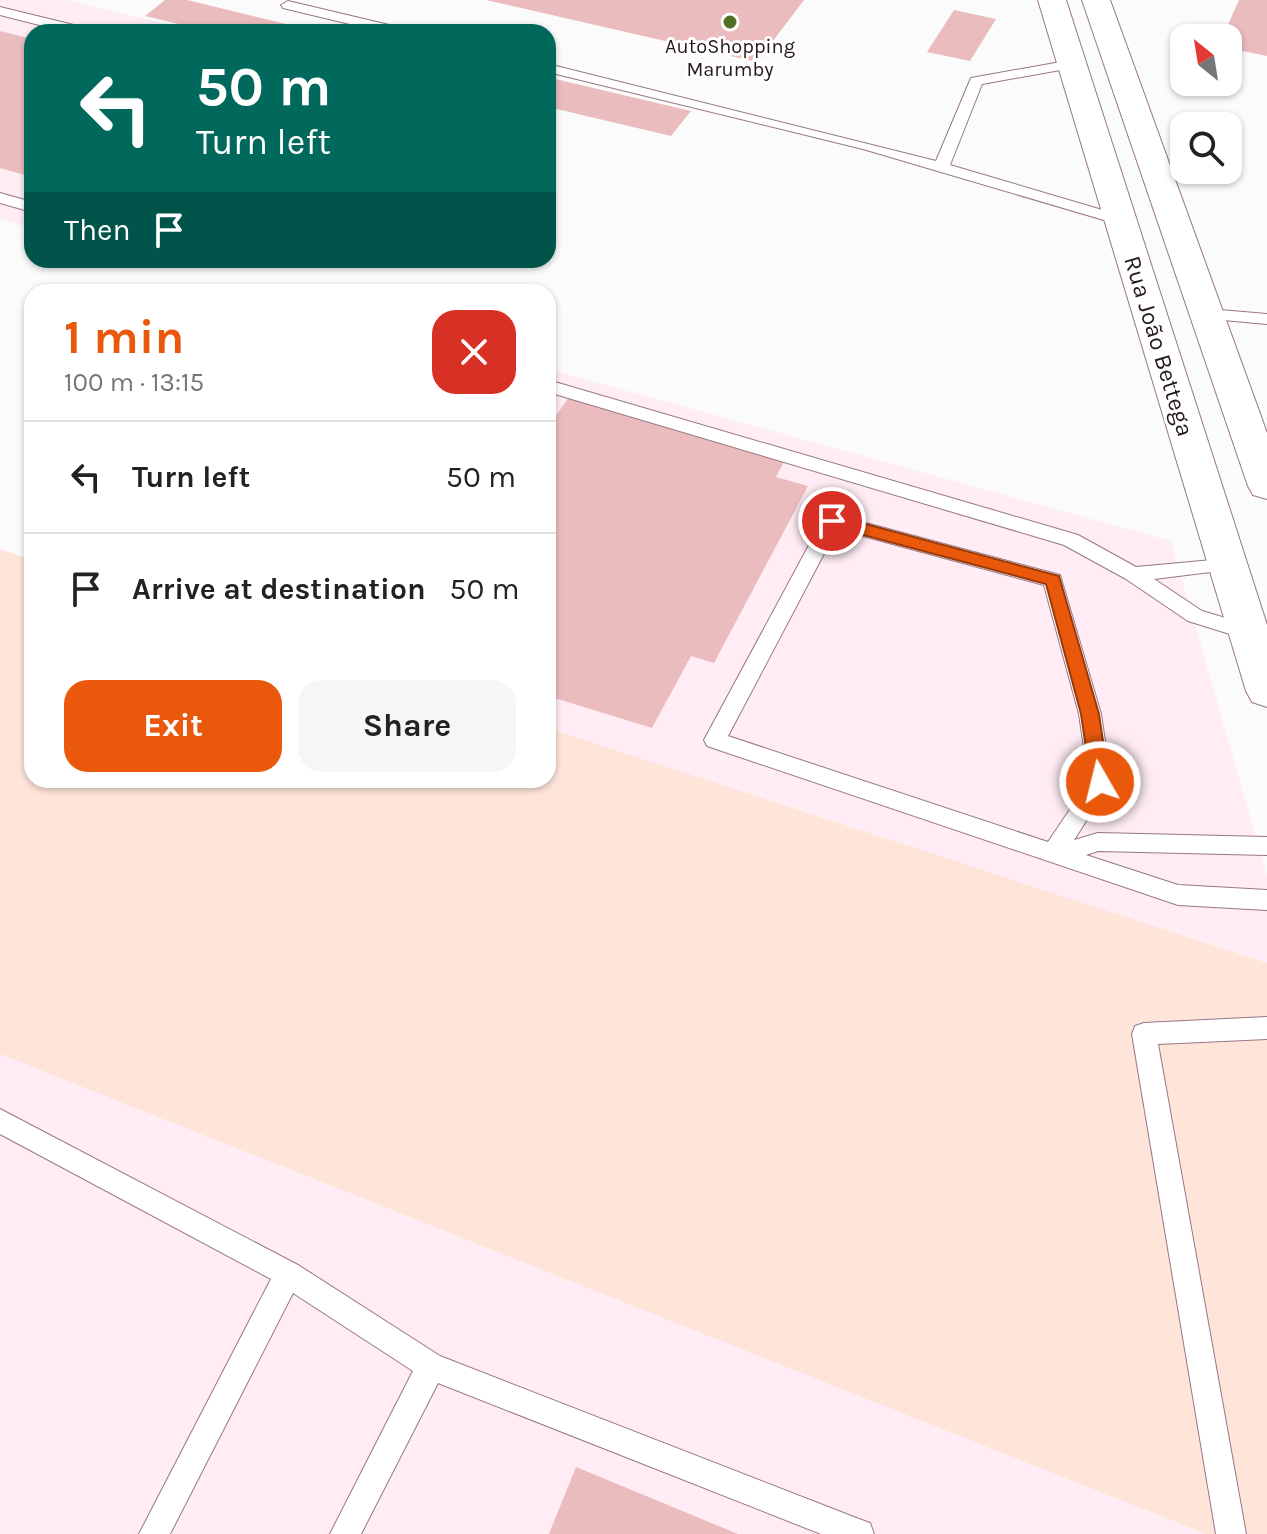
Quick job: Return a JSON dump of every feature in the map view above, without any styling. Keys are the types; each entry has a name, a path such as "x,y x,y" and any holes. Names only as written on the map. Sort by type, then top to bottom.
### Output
{"main road":[{"name":"Rua João Bettega","path":"1052,0 1267,691"},
{"path":"1096,0 1264,469"},
{"path":"1120,220 1176,222"}],"lane":[{"path":"288,5 368,24"},
{"path":"0,11 53,24"},
{"path":"941,167 976,81 1072,64"},
{"path":"556,70 941,167 1120,220"},
{"path":"0,198 24,205"},
{"path":"1208,314 1267,319"},
{"path":"556,388 1071,540 1133,574 1195,616 1249,632"},
{"path":"1052,855 1100,782 1090,714 1053,580 832,521 715,740 1052,855 1178,895 1267,900"},
{"path":"1133,574 1227,563"},
{"path":"1052,855 1098,842 1267,846"},
{"path":"1231,1534 1144,1034 1267,1028"},
{"path":"0,1121 288,1274 431,1366 859,1534"},
{"path":"154,1534 179,1478 288,1274"},
{"path":"345,1534 431,1366"}],"shaded area":[{"path":"0,0 67,0 167,24 24,24 24,226 0,219"},
{"path":"556,371 1171,541 1267,876 1267,963 556,731"},
{"path":"0,549 24,557 24,788 556,788 556,731 1267,963 1267,1534 1206,1534 0,1054"},
{"path":"0,1054 1206,1534 0,1534"}],"building":[{"path":"165,0 187,0 285,24 178,24 145,16"},
{"path":"486,0 804,0 757,62"},
{"path":"1239,0 1267,0 1267,56 1242,51 1242,24 1228,24"},
{"path":"954,10 996,19 970,61 927,52"},
{"path":"0,31 24,37 24,175 0,168"},
{"path":"556,79 691,111 671,136 556,109"},
{"path":"569,397 787,456 776,477 808,486 714,663 691,656 652,728 556,698 556,416"},
{"path":"576,1467 738,1534 549,1534"}],"place":[{"name":"AutoShopping Marumby","path":"730,22"}],"route":[{"path":"832,521 1053,580 1090,714 1100,782"}]}
